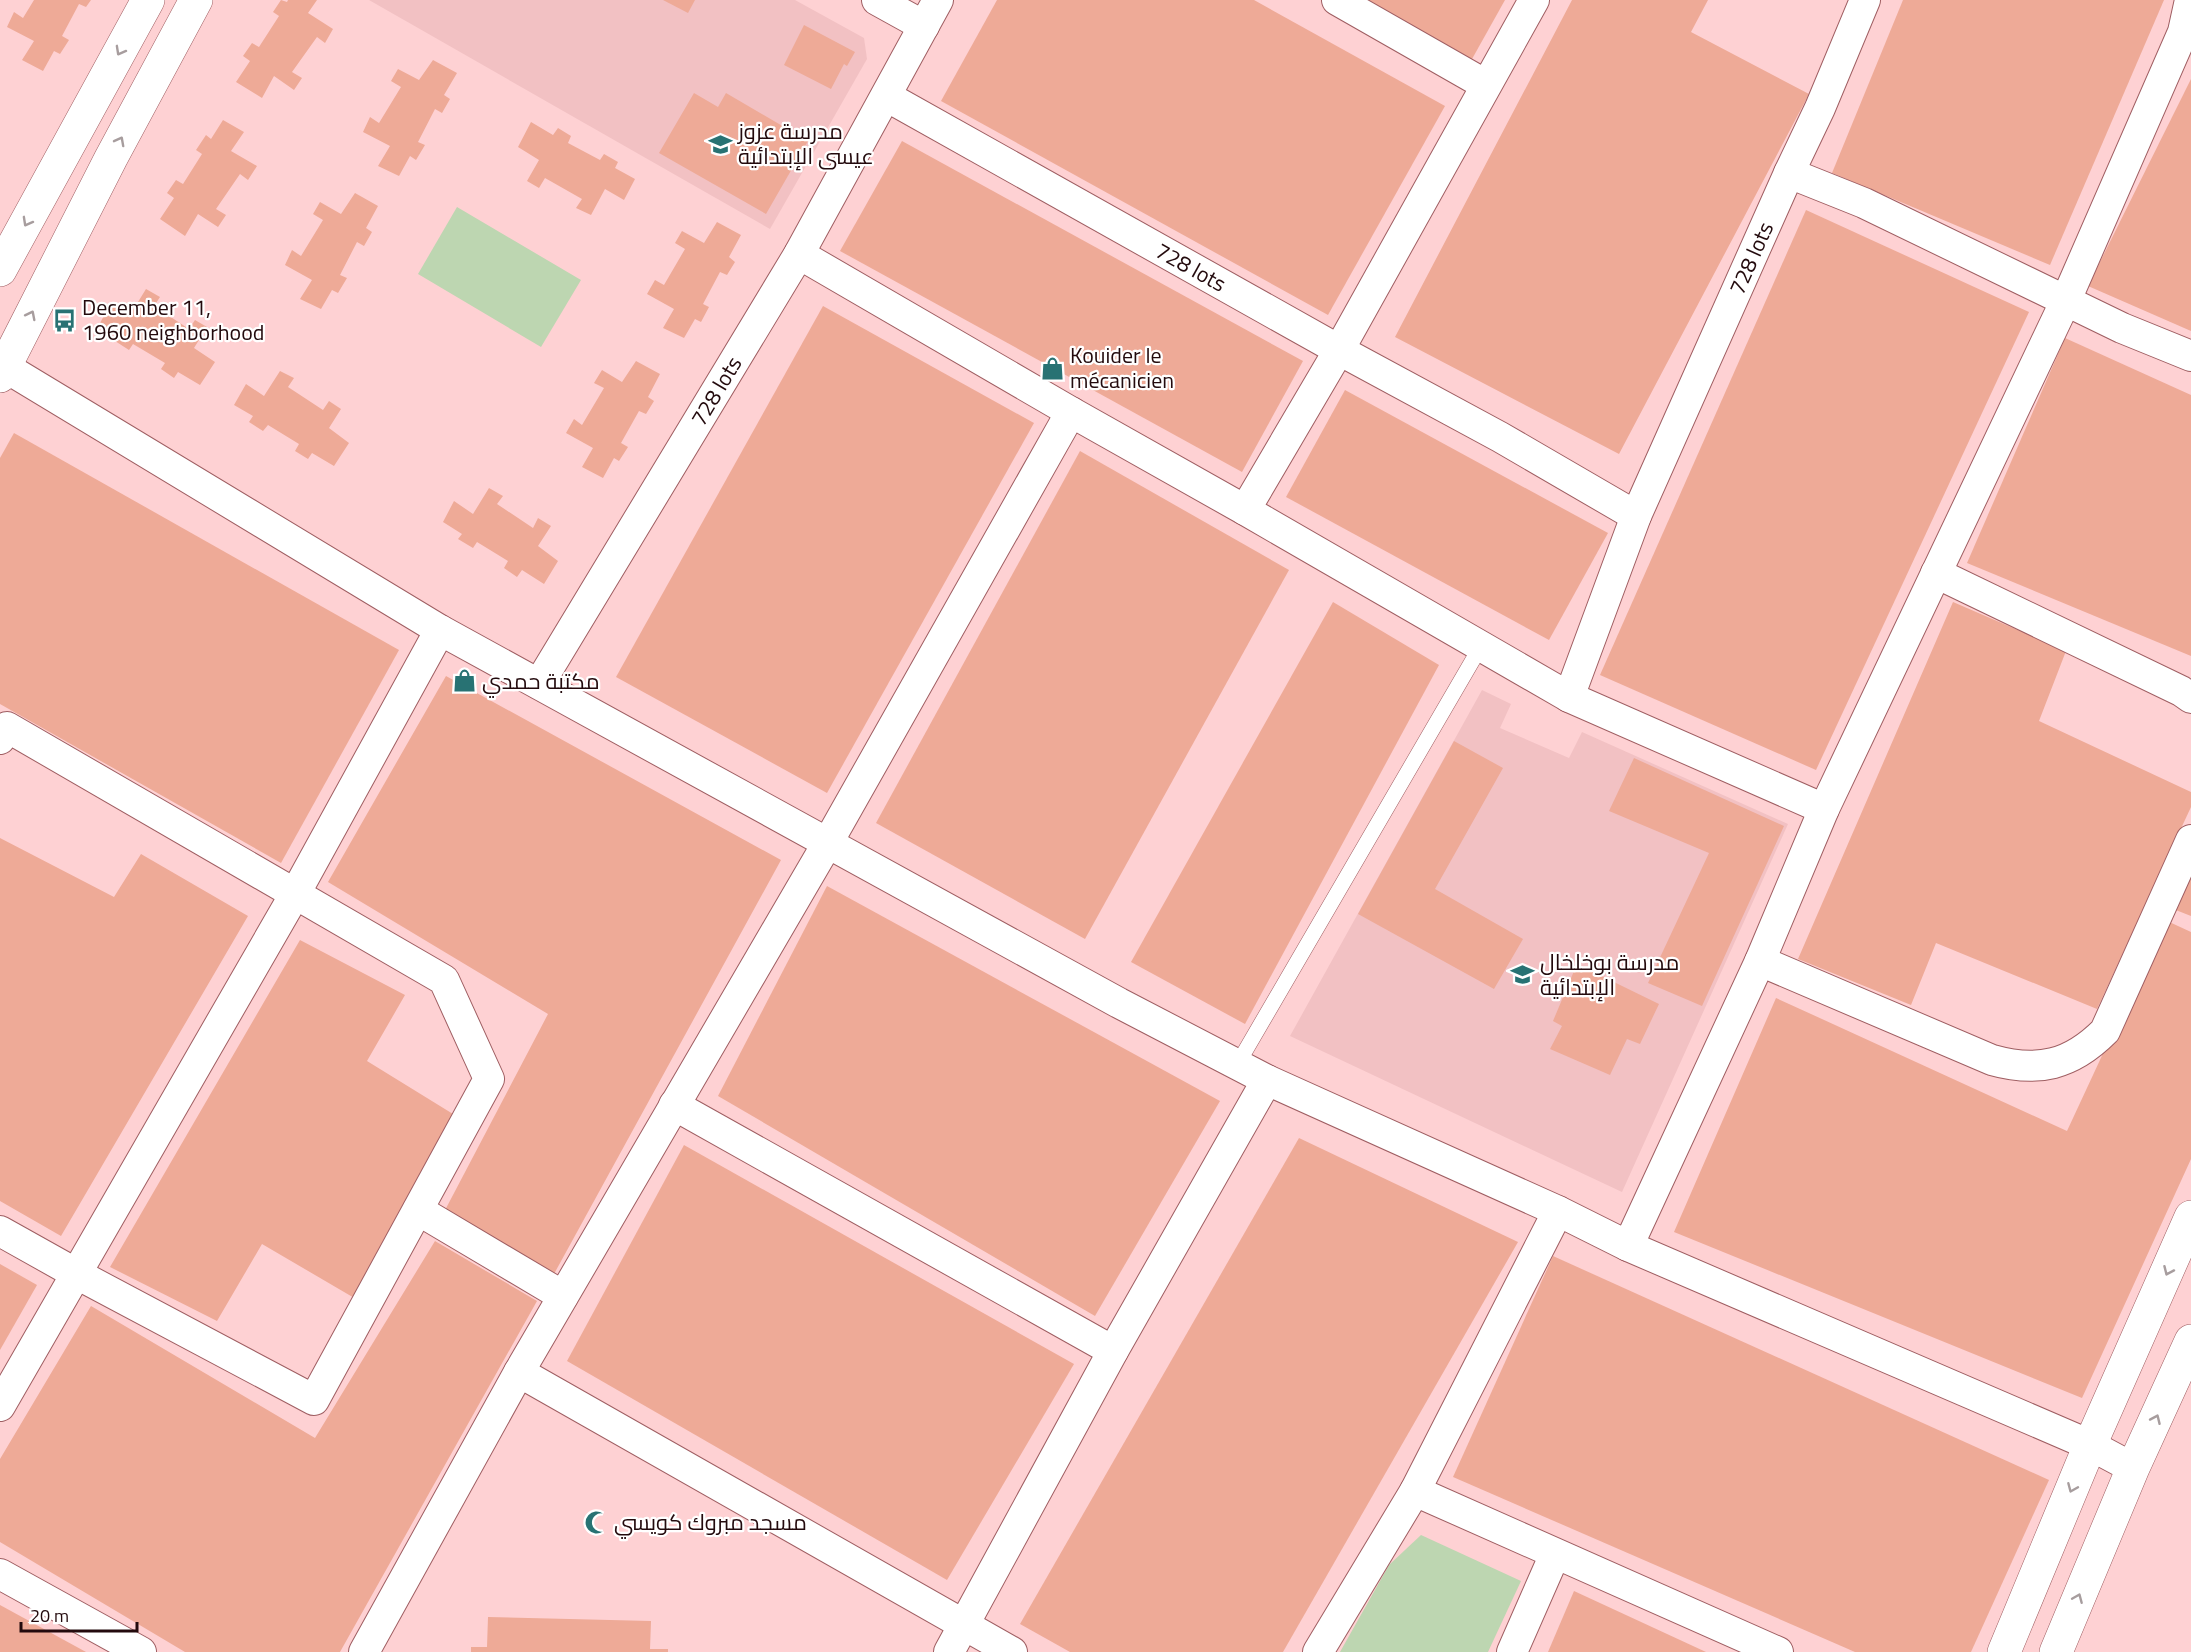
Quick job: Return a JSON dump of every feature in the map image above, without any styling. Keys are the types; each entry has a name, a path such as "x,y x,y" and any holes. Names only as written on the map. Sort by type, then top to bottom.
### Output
{"main road":[{"path":"0,270 148,0"},
{"path":"2,368 196,0"},
{"path":"2004,1652 2090,1445 2191,1217"},
{"path":"2056,1652 2133,1468 2191,1341"}],"street":[{"path":"877,0 924,26"},
{"name":"728 lots","path":"539,684 799,254 938,0"},
{"path":"1337,0 1486,85"},
{"path":"1245,510 1339,351 1534,0"},
{"name":"728 lots","path":"1569,697 1636,516 1820,108 1865,0"},
{"path":"1628,1246 1760,961 1824,809 2066,300 2187,34 2190,0"},
{"name":"728 lots","path":"886,96 1339,351 1500,437 1636,516"},
{"path":"1789,173 1864,202 2122,328 2191,356"},
{"path":"799,254 1569,697 1824,809"},
{"path":"2,368 440,630 1109,998 1237,1065 1558,1211 1628,1246 2090,1445 2133,1468"},
{"path":"364,1652 519,1372 827,844 1071,412"},
{"path":"1936,573 2181,691 2191,698"},
{"path":"0,1406 295,894 440,630"},
{"path":"0,739 7,727 444,980 489,1079 315,1400 0,1231"},
{"path":"1760,961 1992,1060 2033,1067 2053,1064 2072,1057 2090,1046 2105,1031 2191,840"},
{"path":"949,1652 1113,1351 1267,1080"},
{"path":"674,1105 1113,1351"},
{"path":"418,1210 563,1296"},
{"path":"1318,1652 1414,1491 1558,1211"},
{"path":"519,1372 1012,1652"},
{"path":"1414,1491 1778,1652"},
{"path":"1512,1652 1556,1554"},
{"path":"0,1574 141,1652"}],"lane":[{"path":"1237,1065 1481,646"}],"shaded area":[{"name":"مدرسة عزوز عيسى الإبتدائية","path":"369,0 795,0 864,38 867,59 770,229"},
{"name":"مدرسة بوخلخال الإبتدائية","path":"1482,690 1511,704 1500,728 1569,758 1582,732 1788,824 1622,1192 1290,1036"}],"green space":[{"path":"457,207 581,280 541,347 418,274"},
{"path":"1421,1535 1521,1581 1488,1652 1340,1652 1389,1565"}],"building":[{"path":"34,0 91,0 86,7 79,4 62,36 69,40 60,54 54,51 43,71 22,60 34,41 7,27 14,12 23,18"},
{"path":"281,0 287,2 288,0 317,0 308,13 333,29 325,43 317,37 292,72 302,78 294,90 274,76 262,98 236,82 250,61 243,56 252,43 259,47 279,16 273,12"},
{"path":"663,0 695,0 688,13"},
{"path":"997,0 1254,0 1445,106 1328,315 941,101"},
{"path":"1367,0 1505,0 1472,59"},
{"path":"1572,0 1708,0 1691,32 1809,94 1619,454 1395,337"},
{"path":"1903,0 2164,0 2050,265 1832,173"},
{"path":"804,25 855,52 847,66 844,64 831,89 784,65"},
{"path":"433,60 457,73 444,95 450,99 442,113 435,109 418,142 425,145 416,160 410,156 399,176 378,166 390,146 363,132 370,117 379,123 401,87 391,81 398,69 419,80"},
{"path":"2191,79 2191,331 2088,286"},
{"path":"694,93 718,107 726,93 808,141 766,214 659,153"},
{"path":"223,120 244,132 231,151 257,166 248,180 240,174 216,209 226,215 218,227 198,214 185,236 160,219 174,198 167,193 176,180 183,184 202,154 196,150 206,135 211,139"},
{"path":"531,122 553,135 558,128 571,136 568,143 600,160 604,154 618,162 615,168 635,179 624,200 605,189 591,215 576,208 582,199 545,178 539,188 527,181 539,160 518,147"},
{"path":"902,141 1303,361 1242,472 840,251"},
{"path":"355,193 378,206 366,228 372,232 364,246 357,242 340,275 347,278 338,293 332,290 321,309 300,299 312,280 285,265 292,250 301,256 323,220 313,214 320,202 341,214"},
{"path":"1806,210 2029,312 1816,770 1600,675"},
{"path":"717,222 741,235 729,257 735,262 727,275 720,272 703,304 709,307 701,322 695,319 684,338 663,328 674,309 647,294 655,280 664,285 685,249 675,243 682,231 704,243"},
{"path":"146,289 160,297 154,306 189,329 195,320 207,327 194,348 215,362 200,385 178,372 174,378 161,369 165,363 133,344 129,350 115,341 119,335 100,323 111,303 130,315"},
{"path":"823,306 1034,423 827,793 616,677"},
{"path":"2065,338 2191,395 2191,656 1967,563"},
{"path":"636,361 660,374 648,397 654,401 646,414 639,411 621,443 628,447 619,461 614,458 603,478 582,467 593,448 566,433 574,419 582,425 604,388 594,383 602,370 622,382"},
{"path":"280,371 294,378 288,387 323,410 329,401 341,409 329,428 349,443 334,466 312,453 308,459 295,451 299,444 268,425 263,431 249,422 253,416 234,405 246,384 264,396"},
{"path":"1345,390 1608,533 1549,640 1286,497"},
{"path":"14,433 399,650 281,863 0,704 0,458"},
{"path":"1080,451 1289,570 1085,939 876,823"},
{"path":"489,488 503,496 497,504 533,528 538,518 551,526 538,546 558,561 544,584 522,570 517,577 504,568 508,561 477,542 473,548 458,539 462,534 443,522 454,501 473,514"},
{"path":"1333,602 1439,665 1245,1024 1131,962"},
{"path":"1953,602 2066,651 2039,721 2191,792 2191,807 2097,1009 1936,943 1911,1005 1798,959"},
{"path":"446,676 781,860 554,1274 443,1214 548,1014 328,882"},
{"path":"1454,741 1503,768 1435,889 1523,939 1494,989 1358,914"},
{"path":"1634,758 1784,826 1702,1006 1648,983 1709,853 1609,811"},
{"path":"0,838 114,897 141,854 248,916 61,1236 0,1201"},
{"path":"2191,846 2191,916 2163,905"},
{"path":"827,886 1220,1101 1095,1316 718,1096"},
{"path":"2165,920 2191,932 2191,1159 2082,1398 1674,1232 1776,998 2067,1131"},
{"path":"300,940 405,995 367,1061 453,1114 356,1299 262,1244 217,1321 110,1267"},
{"path":"1577,964 1659,1004 1640,1044 1627,1039 1610,1075 1550,1049 1562,1026 1553,1021"},
{"path":"1299,1138 1518,1242 1283,1652 1070,1652 1020,1624"},
{"path":"684,1145 1074,1364 947,1580 567,1361"},
{"path":"435,1241 537,1301 340,1652 185,1652 0,1542 0,1459 91,1306 315,1438"},
{"path":"1553,1256 2049,1480 1971,1652 1855,1652 1453,1477"},
{"path":"0,1264 37,1285 0,1350"},
{"path":"1574,1591 1706,1652 1548,1652"},
{"path":"0,1605 86,1652 0,1652"},
{"path":"488,1617 651,1621 650,1649 668,1649 668,1652 471,1652 471,1647 487,1647"}],"place":[{"name":"مدرسة عزوز عيسى الإبتدائية","path":"720,144"},
{"name":"December 11, 1960 neighborhood","path":"64,320"},
{"name":"Kouider le mécanicien","path":"1052,368"},
{"name":"مكتبة حمدي","path":"464,681"},
{"name":"مدرسة بوخلخال الإبتدائية","path":"1522,975"},
{"name":"مسجد مبروك كويسي","path":"596,1522"}]}
